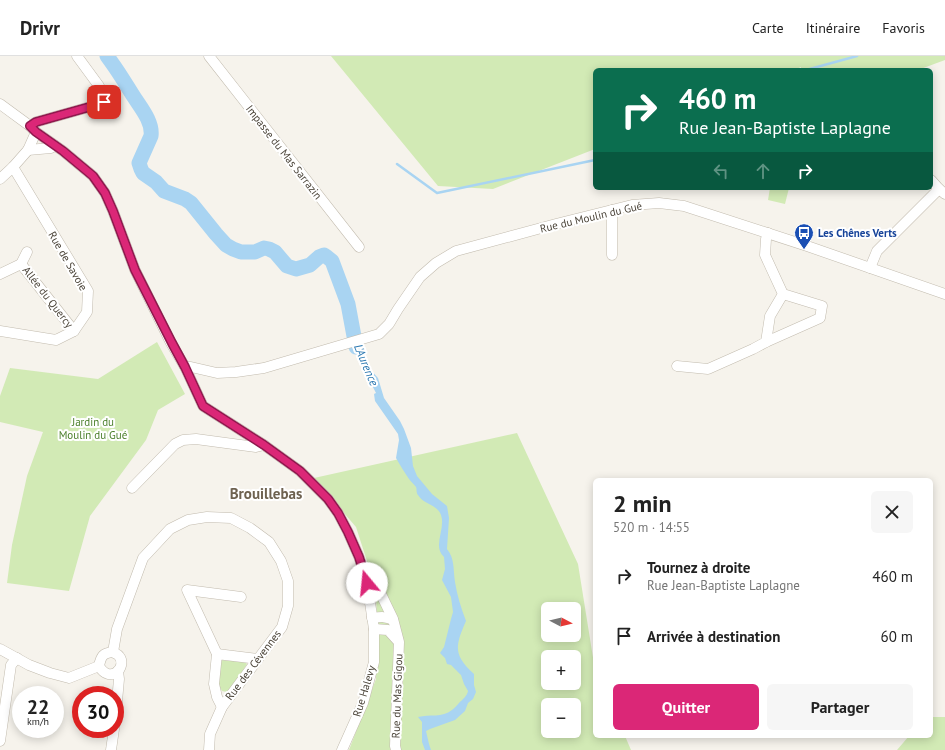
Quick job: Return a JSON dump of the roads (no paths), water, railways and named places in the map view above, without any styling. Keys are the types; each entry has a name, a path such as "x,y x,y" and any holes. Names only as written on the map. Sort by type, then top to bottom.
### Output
{"street":[{"path":"0,179 28,150 36,122 104,102 99,86 77,56"},
{"name":"Impasse du Mas Sarrazin","path":"209,56 359,247"},
{"name":"Rue Halevy","path":"0,104 63,151 93,176 105,193 135,270 185,367 203,406 264,445 300,471 328,499 338,513 359,557 367,583 374,629 374,662 363,703 342,750"},
{"path":"28,150 51,148 54,145"},
{"name":"Rue de Savoie","path":"0,331 56,340 74,331 87,312 88,291 13,167"},
{"path":"870,268 877,251 942,191 933,182"},
{"name":"Rue du Moulin du Gué","path":"185,367 191,367 217,374 264,368 379,334 389,324 420,277 436,263 456,251 632,205 659,202 684,206 768,233 945,294"},
{"path":"612,210 612,255"},
{"path":"677,366 708,368 820,318 822,306 783,294 765,255 766,238 768,233"},
{"name":"Allée du Quercy","path":"0,274 21,264 27,252"},
{"name":"Allée du Quercy","path":"21,264 74,331"},
{"path":"766,342 770,316 783,294"},
{"path":"132,488 175,444 183,440 196,439 256,447 264,445"},
{"name":"Rue des Cévennes","path":"114,652 117,630 143,558 170,529 188,520 207,517 231,518 250,528 269,542 281,561 288,581 288,606 282,627 222,707 210,734 209,750"},
{"name":"Rue du Mas Gigou","path":"367,583 380,592 394,620 399,642 396,750"},
{"path":"222,707 217,697 214,684 217,654 187,590 241,597"},
{"path":"372,618 381,617 394,620"},
{"name":"Rue du Mas Gigou","path":"374,629 388,630 399,642"},
{"path":"0,649 29,665 69,678 99,666"},
{"path":"114,652 119,656 122,663 120,670 114,674 108,674 99,666 100,658 106,653 114,652"},
{"path":"217,654 258,659"},
{"path":"0,741 11,665 17,658"},
{"path":"118,671 118,686"},
{"path":"111,750 113,738"}],"water":[{"path":"107,56 113,56 120,66 130,85 149,112 154,124 154,139 143,167 170,192 192,198 200,206 223,239 234,247 245,249 263,246 270,247 288,263 293,265 308,263 320,252 330,252 347,289 358,333 354,334 348,304 343,289 332,261 327,257 324,255 319,257 310,265 296,269 287,266 275,253 269,249 264,248 255,252 241,252 233,249 226,245 191,203 185,199 164,191 156,182 143,173 139,163 151,136 150,126 143,110"},
{"path":"360,346 370,369 378,378 384,398 404,429 411,448 413,466 417,476 432,494 447,506 449,518 447,549 453,560 457,592 466,621 458,644 458,650 462,661 474,674 474,685 476,692 473,699 468,703 465,711 455,720 426,731 431,750 425,750 422,742 422,722 418,717 440,715 448,712 465,697 468,691 461,675 451,665 447,664 445,658 440,653 444,647 453,612 451,597 442,580 445,569 444,557 439,548 439,543 442,520 439,511 424,501 417,494 416,487 409,479 396,458 399,440 398,434 375,401 374,394 376,393 353,348"}],"waterway":[{"name":"L'Aurence","path":"107,56 143,110 150,126 151,136 139,163 143,173 156,182 164,191 185,199 191,203 226,245 233,249 241,252 255,252 264,248 269,249 275,252 287,266 296,269 310,265 319,257 324,255 332,261 348,304 356,347"},
{"path":"813,68 857,56"},
{"path":"397,164 437,193 593,160"}],"place":[{"name":"Les Chênes Verts","path":"804,250"}],"district":[{"name":"Brouillebas","path":"266,494"}],"park label":[{"name":"Jardin du Moulin du Gué","path":"93,428"}]}
